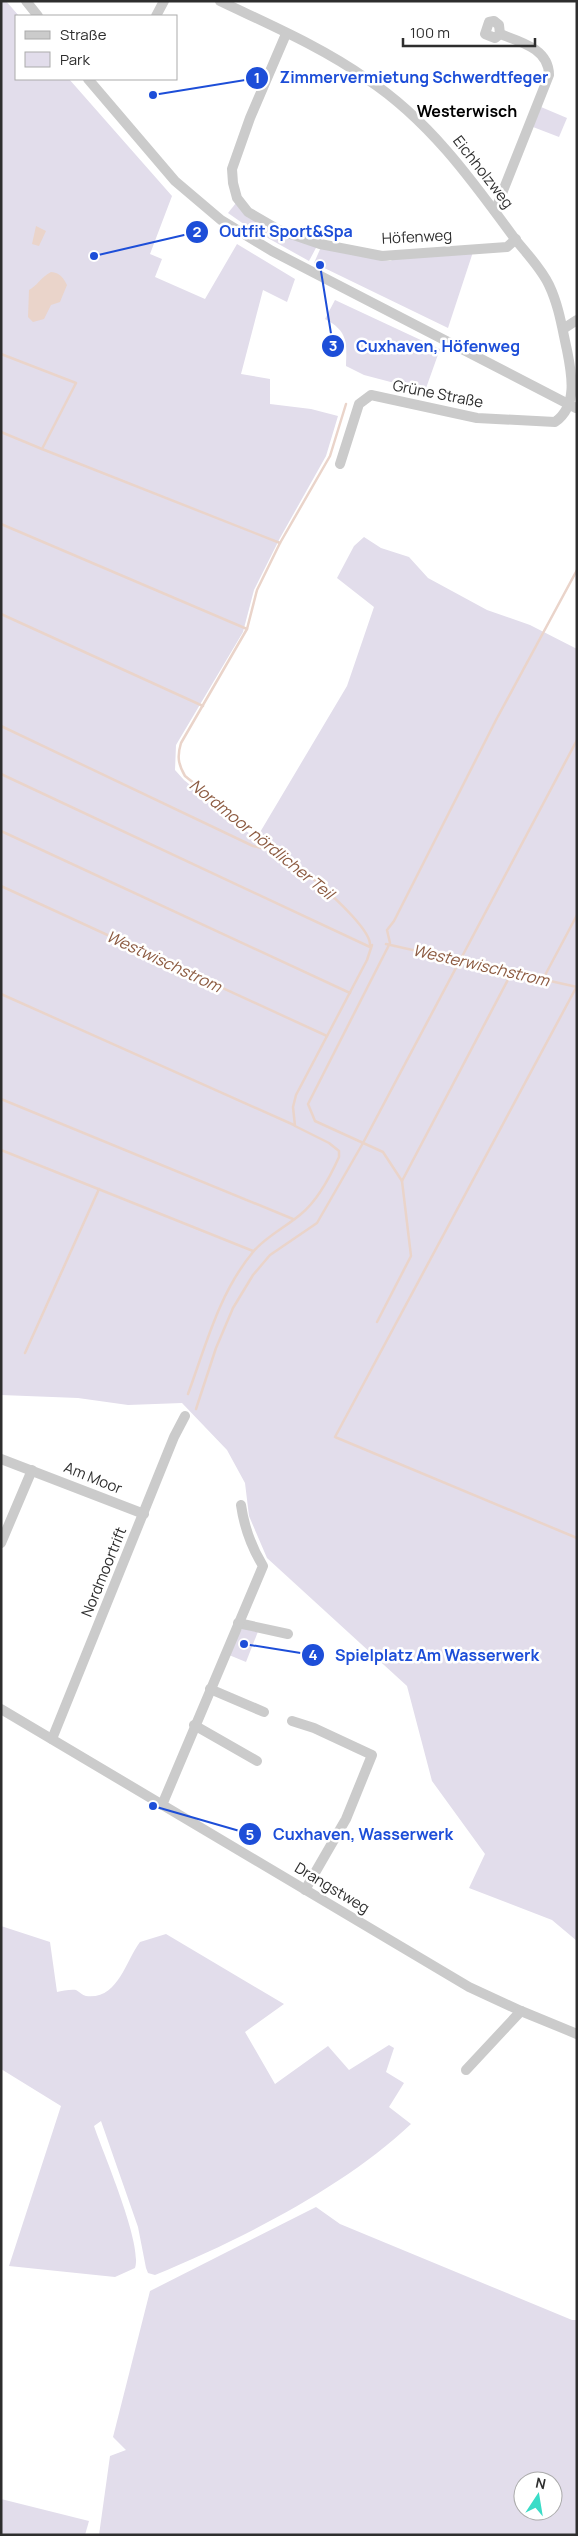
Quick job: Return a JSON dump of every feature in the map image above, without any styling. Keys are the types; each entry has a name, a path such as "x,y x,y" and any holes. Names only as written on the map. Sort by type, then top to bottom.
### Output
{"street":[{"path":"26,1 37,15"},
{"path":"157,15 164,1"},
{"name":"Eichholzweg","path":"220,1 325,53 368,79 409,112 439,141 495,211 548,284 564,329 574,379 574,407"},
{"name":"Höfenweg","path":"286,34 250,118 232,169 237,198 248,212 280,230 320,244 382,256 507,247 516,239"},
{"path":"495,211 549,75 549,66 544,57 531,46 500,34"},
{"path":"89,80 175,181 221,220 272,251 574,407"},
{"path":"564,329 577,320"},
{"name":"Grüne Straße","path":"340,464 359,404 370,396 477,418 549,422 561,419 574,407"},
{"name":"Nordmoortrift","path":"52,1739 174,1437 185,1416"},
{"name":"Am Moor","path":"1,1459 144,1514"},
{"path":"1,1543 32,1470"},
{"path":"162,1805 194,1725 263,1566 243,1518 241,1505"},
{"path":"238,1623 288,1634"},
{"path":"210,1689 264,1712"},
{"name":"Drangstweg","path":"1,1709 469,1987 520,2011 577,2034"},
{"path":"292,1721 314,1728 372,1755 346,1819 305,1890"},
{"path":"194,1725 257,1761"},
{"path":"466,2070 520,2011"}],"green space":[{"path":"1,1 6,1 18,15 15,15 15,80 70,80 172,196 150,254 162,259 155,277 205,299 237,244 295,279 287,302 263,290 241,374 270,379 270,404 311,409 338,416 326,456 280,538 254,590 243,632 176,745 175,770 184,780 256,839 347,686 374,607 337,578 354,546 364,537 381,548 409,557 428,578 487,610 530,625 577,649 577,1941 552,1920 469,1888 485,1854 432,1781 407,1686 267,1558 249,1516 245,1483 227,1450 182,1403 128,1405 78,1398 1,1395"},
{"path":"541,107 567,118 559,137 533,127"},
{"path":"236,203 317,246 309,261 248,227 228,213"},
{"path":"321,247 390,261 397,258 473,252 448,328 314,263"},
{"path":"335,300 440,349 425,391 364,375 346,366 346,344 342,333 325,319"},
{"path":"245,1627 259,1629 246,1662 229,1655 238,1632"},
{"path":"1,1926 50,1942 57,1992 76,1990 86,1996 97,1996 113,1986 140,1942 166,1934 284,2004 245,2032 275,2084 328,2046 349,2070 389,2045 394,2048 386,2072 404,2083 389,2107 411,2124 355,2170 290,2210 222,2245 155,2275 148,2273 146,2268 138,2227 101,2121 94,2126 128,2220 136,2256 135,2268 115,2277 9,2266 61,2106 1,2069"},
{"path":"316,2207 340,2224 572,2320 577,2320 577,2535 99,2535 110,2456 126,2450 113,2437 150,2291"},
{"path":"1,2499 89,2521 85,2535 1,2535"}],"shaded area":[{"path":"36,226 46,231 39,246 32,244"},
{"path":"51,272 61,276 67,285 60,302 51,305 44,319 33,322 28,317 29,290"}],"waterway":[{"path":"1,354 76,383 42,449 280,543"},
{"name":"Nordmoor nördlicher Teil","path":"346,404 330,456 280,543 257,590 247,629 181,743 179,756 181,768 185,776 257,832 320,885 346,909 364,930 370,945"},
{"path":"1,432 42,449"},
{"path":"1,524 247,629"},
{"path":"377,1322 411,1256 402,1181 383,1152 315,1121 308,1104 390,943 387,930 394,921 496,720 577,570"},
{"path":"1,614 203,706"},
{"path":"1,726 253,846 270,850 274,848"},
{"path":"196,1409 216,1348 233,1308 253,1275 270,1255 317,1223 363,1143 577,740"},
{"path":"1,774 370,947"},
{"path":"1,831 350,993"},
{"name":"Westwischstrom","path":"1,886 327,1036"},
{"path":"543,979 577,915"},
{"name":"Westerwischstrom","path":"386,944 577,987"},
{"path":"188,1394 222,1302 241,1268 258,1247 307,1209 318,1196 339,1157 339,1151 329,1143 295,1126 293,1107 296,1095 367,960 372,945"},
{"path":"402,1181 512,972"},
{"path":"577,986 335,1437 577,1538"},
{"path":"1,994 294,1125"},
{"path":"1,1099 293,1219"},
{"path":"1,1150 253,1251"},
{"path":"25,1353 99,1189"}],"place":[{"name":"Zimmervermietung Schwerdtfeger","path":"153,95"},
{"name":"Outfit Sport&Spa","path":"94,256"},
{"name":"Cuxhaven, Höfenweg","path":"320,265"},
{"name":"Spielplatz Am Wasserwerk","path":"244,1644"},
{"name":"Cuxhaven, Wasserwerk","path":"153,1806"}],"district":[{"name":"Westerwisch","path":"467,111"}]}
